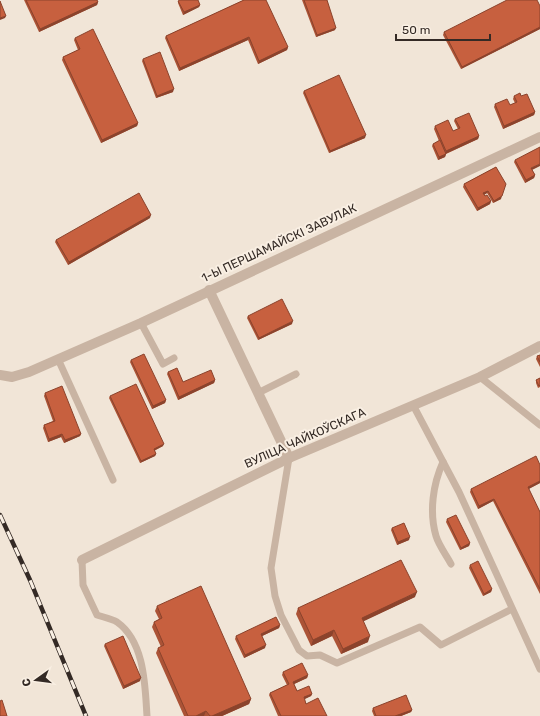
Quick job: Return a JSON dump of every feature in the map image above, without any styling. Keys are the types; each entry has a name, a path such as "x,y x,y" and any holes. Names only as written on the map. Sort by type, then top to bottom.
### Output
{"street":[{"name":"1-Ы ПЕРШАМАЙСКІ ЗАВУЛАК","path":"0,375 12,377 29,372 141,323 540,137"},
{"path":"209,290 289,458"},
{"name":"ВУЛІЦА ЧАЙКОЎСКАГА","path":"82,560 289,458 480,377 540,346"}],"lane":[{"path":"141,323 163,364 174,358"},
{"path":"58,359 113,480"},
{"path":"258,393 296,374"},
{"path":"480,377 540,424"},
{"path":"413,405 459,492 540,669"},
{"path":"289,458 271,568 275,596 281,615 299,650 307,656 320,655 337,663 420,627 441,645 512,609"},
{"path":"443,462 438,475 433,502 436,537 452,564"},
{"path":"82,560 83,585 97,615 117,622 130,636 141,661 143,667 148,716"}],"building":[{"path":"26,0 97,0 98,2 40,29"},
{"path":"198,0 200,5 184,12 178,1"},
{"path":"244,0 266,0 288,47 259,61 249,37 180,68 166,36"},
{"path":"304,0 327,0 336,28 317,35"},
{"path":"507,0 537,0 540,6 540,27 462,67 444,32"},
{"path":"0,1 6,16 0,18"},
{"path":"93,29 138,123 102,140 63,57 80,49 75,38"},
{"path":"160,52 174,89 157,96 143,59"},
{"path":"339,75 366,135 330,151 304,91"},
{"path":"520,93 521,96 527,94 535,112 504,126 495,104 507,99 510,105 517,102 514,96"},
{"path":"469,113 479,136 446,151 435,126 448,120 453,131 460,128 455,119"},
{"path":"440,140 446,154 439,157 433,144"},
{"path":"540,147 540,164 531,168 535,175 526,180 515,160"},
{"path":"496,167 506,184 502,196 494,201 488,191 483,193 485,196 487,195 491,201 478,208 464,184"},
{"path":"139,193 151,215 69,262 56,240"},
{"path":"282,299 293,321 259,338 248,316"},
{"path":"144,354 166,400 153,406 131,360"},
{"path":"540,355 540,362 537,356"},
{"path":"177,368 183,382 211,370 215,380 179,397 168,372"},
{"path":"540,378 540,385 539,386 536,380"},
{"path":"136,384 164,444 154,449 156,454 141,461 110,396"},
{"path":"62,386 81,434 65,440 62,434 49,439 44,425 55,421 45,393"},
{"path":"536,456 540,465 540,481 528,487 540,512 540,589 494,499 479,506 471,489"},
{"path":"456,515 470,543 461,548 447,519"},
{"path":"404,523 410,537 398,542 392,528"},
{"path":"401,560 417,592 362,618 370,636 343,649 334,630 313,640 298,608"},
{"path":"478,561 492,589 484,594 470,565"},
{"path":"201,586 251,699 212,716 210,716 206,711 196,716 188,716 158,648 164,645 154,622 162,618 157,606"},
{"path":"276,617 280,625 261,634 266,645 245,655 236,636"},
{"path":"123,636 141,678 124,686 105,644"},
{"path":"302,663 308,675 293,682 297,691 309,686 312,694 304,697 306,704 318,698 327,716 281,716 270,693 289,684 283,672"},
{"path":"406,695 412,710 395,716 376,716 373,708"},
{"path":"2,700 7,716 0,716 0,701"}],"railway":[{"path":"0,515 30,580 86,716"}]}
